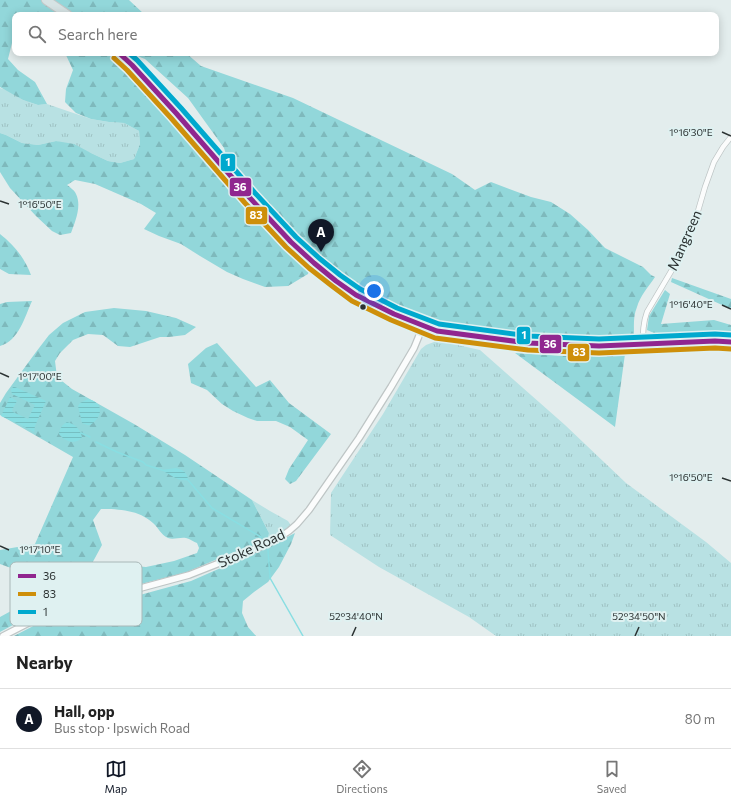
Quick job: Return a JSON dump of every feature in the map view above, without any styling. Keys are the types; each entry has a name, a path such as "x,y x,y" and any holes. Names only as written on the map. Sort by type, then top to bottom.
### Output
{"highway":[{"path":"46,0 64,12"},
{"path":"123,56 171,107 284,236 336,281 356,295 394,314 437,331 528,343 599,346 715,341 731,342"}],"street":[{"name":"Mangreen","path":"643,344 643,326 646,316 681,252 698,211 714,162 731,137"},
{"name":"Stoke Road","path":"142,588 190,575 260,547 277,539 297,524 309,510 359,438 414,348 423,326"},
{"name":"Stoke Road","path":"3,636 22,626"}],"green space":[{"path":"0,0 41,0 59,12 12,12 12,43 8,59 18,70 35,82 47,104 38,105 23,100 0,87"},
{"path":"51,0 129,0 142,12 69,12"},
{"path":"66,56 119,56 311,265 308,274 288,286 265,287 243,279 227,272 181,244 144,229 156,213 141,204 95,184 75,180 67,185 72,189 78,199 77,214 71,233 60,235 52,231 10,188 0,172 0,133 22,143 38,145 56,141 74,144 108,161 120,163 134,159 140,144 139,131 124,123 91,119 76,113 65,102 66,89 73,70"},
{"path":"137,56 189,56 201,66 293,98 452,174 475,190 491,182 531,197 551,202 570,214 605,248 643,267 655,277 638,303 634,318 634,336 548,336 457,325 439,326 420,321 411,311 399,305 376,301 358,291 315,259 286,231 231,170 224,148 188,98 145,59"},
{"path":"0,88 7,90 23,100 38,105 47,104 91,119 124,123 139,131 140,144 134,159 120,163 108,161 91,153 56,141 38,145 22,143 0,133"},
{"path":"0,234 18,252 31,275 9,274 0,269"},
{"path":"672,278 731,299 731,309 671,282"},
{"path":"665,290 670,294 661,324 714,320 731,325 731,336 663,337 647,330 649,316"},
{"path":"32,301 17,334 7,343 0,346 0,304 7,302"},
{"path":"114,308 146,311 176,318 196,327 185,335 160,337 130,347 118,346 103,335 88,334 73,340 60,353 55,361 57,377 72,389 185,455 252,500 269,533 268,538 259,544 234,552 187,572 142,584 142,567 174,561 197,553 199,548 197,543 187,538 168,538 163,535 153,523 142,515 122,510 101,509 93,520 102,545 93,562 10,562 10,568 0,564 0,550 35,544 73,457 0,415 0,403 49,335 63,323 85,312"},
{"path":"434,342 444,342 480,350 565,425 626,483 706,542 731,563 731,636 496,636 469,617 379,567 330,535 331,493 383,414 421,349"},
{"path":"217,343 256,387 270,380 289,403 331,434 296,481 290,484 285,479 289,469 308,440 290,427 276,421 257,421 233,411 222,404 207,390 191,383 188,364 206,348"},
{"path":"515,353 564,356 625,354 615,427"},
{"path":"252,500 288,521 290,524 289,528 272,538 268,538 269,533"},
{"path":"295,533 279,567 268,582 243,601 242,613 248,627 256,636 14,636 33,626 142,626 142,594 191,581 262,550"},
{"path":"10,612 11,626 0,632 0,617"}],"shaded area":[{"path":"13,387 46,401 35,426 34,432 1,416 10,397 17,401 12,410 13,412 28,419 35,405 12,394 11,390"},
{"path":"88,399 99,406 100,412 97,420 87,425 82,423 78,406 80,403"},
{"path":"67,422 78,429 82,437 79,440 70,442 59,434 64,424"},
{"path":"176,468 187,475 188,480 177,479 161,470"}],"waterway":[{"path":"81,433 90,437"},
{"path":"96,442 143,462 146,465 162,470"},
{"path":"188,480 212,508 261,537"},
{"path":"268,550 270,578 303,636"}],"transit line":[{"name":"36","path":"122,56 176,113 250,198 291,242 336,281 356,295 394,314 437,331 528,343 599,346 715,341 731,342"},
{"name":"1","path":"132,56 296,237 340,275 360,289 397,308 439,324 529,336 599,339 715,334 731,335"},
{"name":"83","path":"114,58 171,118 245,203 286,247 309,268 352,301 391,320 435,338 528,350 599,353 715,348 731,349"}],"place":[{"name":"Hall, opp","path":"321,252"}]}
